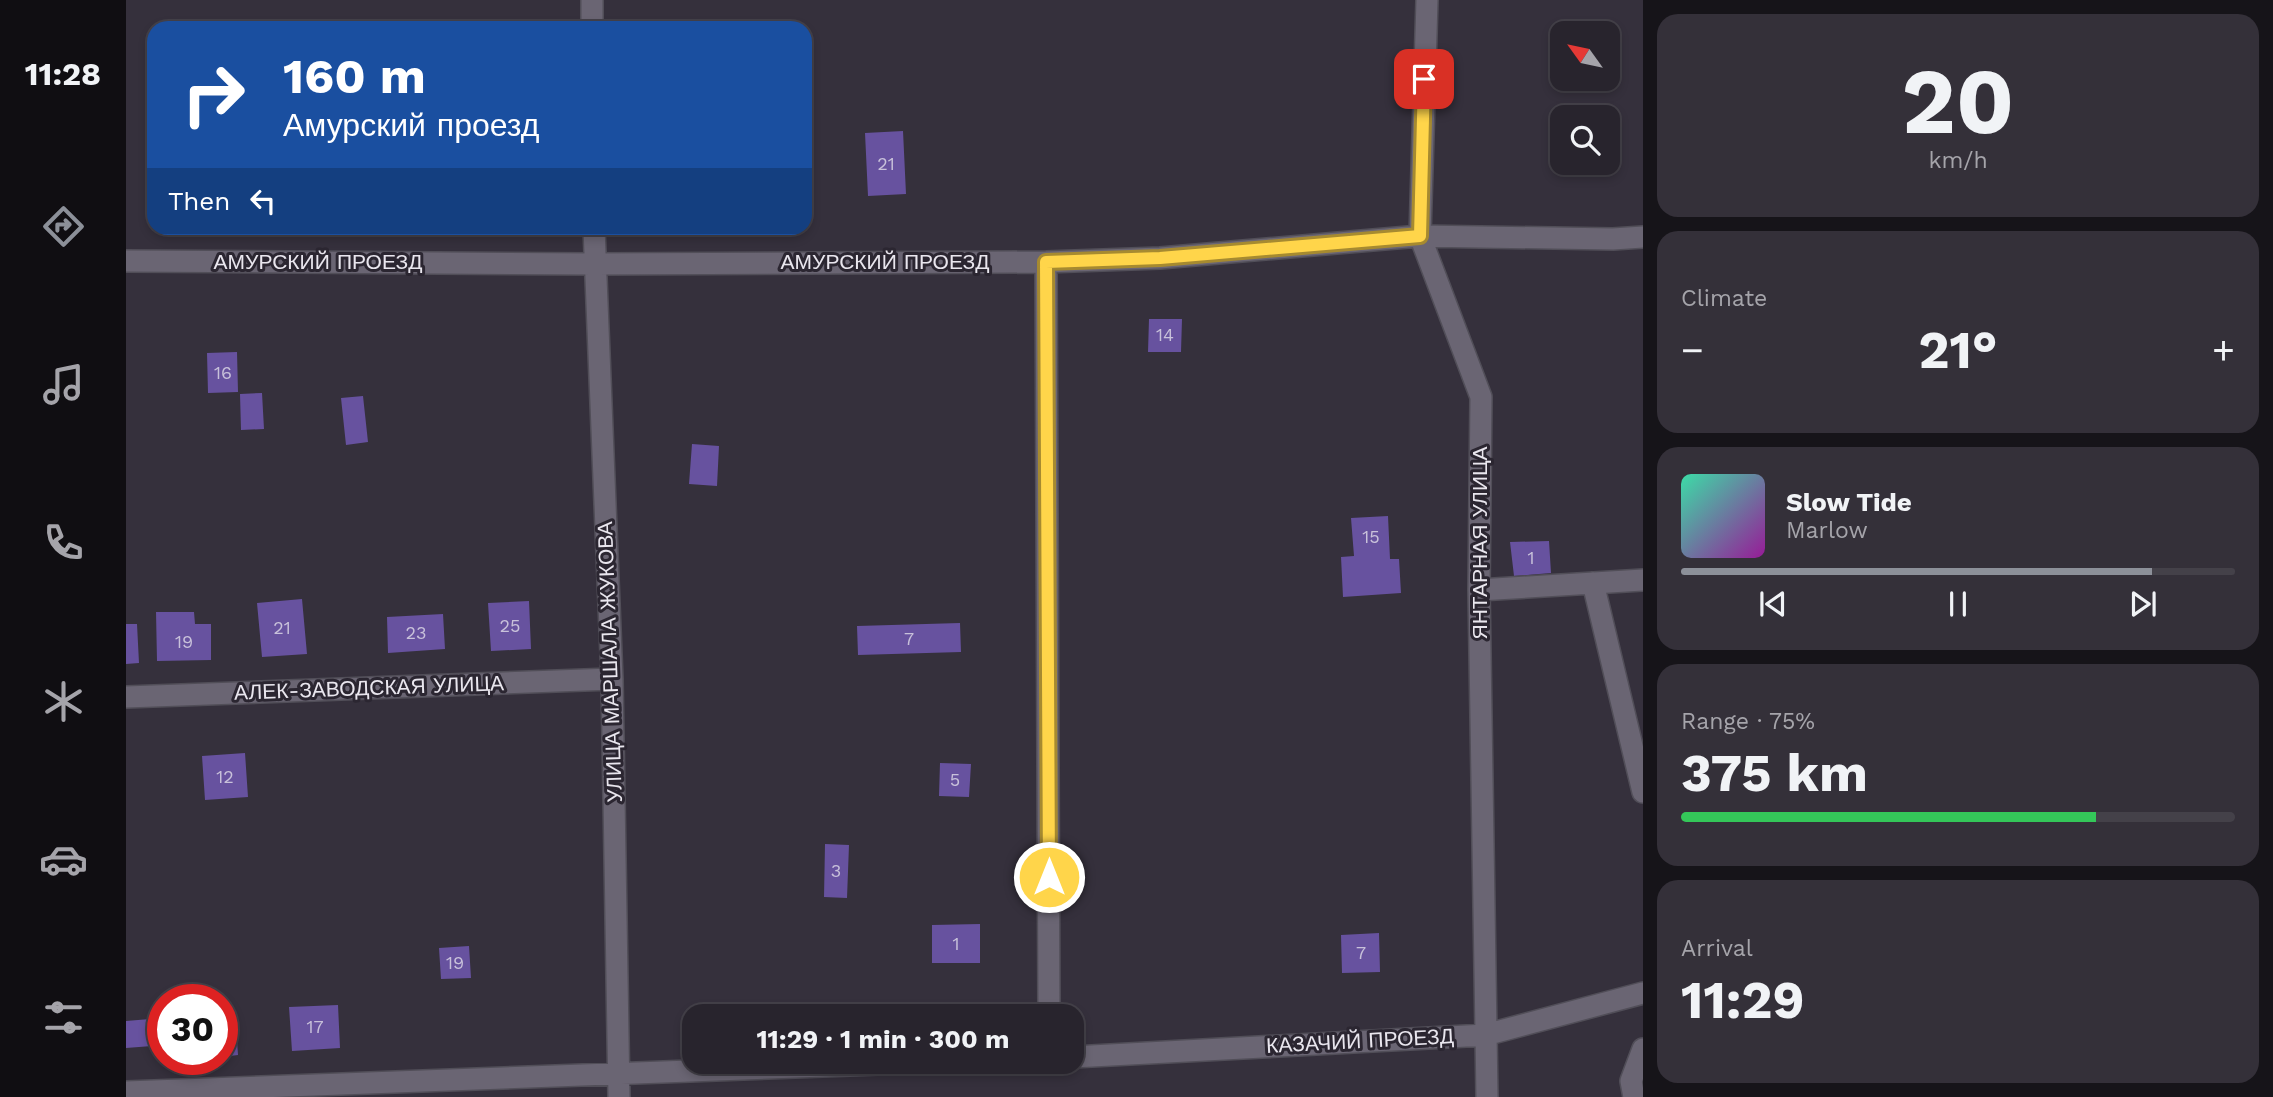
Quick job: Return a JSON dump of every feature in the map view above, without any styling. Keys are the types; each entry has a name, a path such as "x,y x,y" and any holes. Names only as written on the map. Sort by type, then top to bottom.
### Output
{"street":[{"path":"592,0 593,21"},
{"name":"ЯНТАРНАЯ УЛИЦА","path":"1427,0 1420,236 1481,397 1479,590 1487,1097"},
{"name":"УЛИЦА МАРШАЛА ЖУКОВА","path":"594,235 612,679 619,1097"},
{"name":"АМУРСКИЙ ПРОЕЗД","path":"126,261 594,264 1046,262 1160,258 1420,236 1613,239 1643,237"},
{"path":"1046,262 1049,1004"},
{"path":"1479,590 1643,580"},
{"path":"1593,583 1643,792"},
{"name":"АЛЕК-ЗАВОДСКАЯ УЛИЦА","path":"126,697 612,679"},
{"name":"КАЗАЧИЙ ПРОЕЗД","path":"1084,1056 1485,1035 1643,993"},
{"path":"1634,1097 1631,1081 1643,1049"},
{"path":"126,1092 682,1072"}],"building":[{"path":"903,131 906,194 868,196 865,133"},
{"path":"1149,319 1182,319 1181,352 1148,352"},
{"path":"237,352 238,392 208,393 207,353"},
{"path":"262,393 264,429 241,430 240,394"},
{"path":"363,396 368,442 346,445 341,398"},
{"path":"692,444 719,446 717,486 689,484"},
{"path":"1388,516 1390,559 1399,559 1401,593 1343,597 1341,557 1354,556 1351,518"},
{"path":"1549,541 1551,573 1514,576 1510,542"},
{"path":"302,599 307,654 262,657 257,603"},
{"path":"529,601 531,649 491,651 488,603"},
{"path":"156,612 194,612 195,624 211,624 211,660 157,661"},
{"path":"443,614 445,649 388,653 387,617"},
{"path":"960,623 961,652 858,655 857,626"},
{"path":"126,624 137,624 139,663 126,664"},
{"path":"245,753 248,797 205,800 202,756"},
{"path":"940,763 971,764 969,797 939,796"},
{"path":"825,844 849,845 847,898 824,897"},
{"path":"980,924 980,963 932,963 932,925"},
{"path":"1379,933 1380,972 1342,973 1341,935"},
{"path":"469,946 471,978 441,979 439,948"},
{"path":"338,1005 340,1048 292,1051 289,1007"},
{"path":"147,1019 147,1046 126,1048 126,1021"}],"route":[{"path":"1049,877 1046,262 1160,258 1420,236 1424,79"}]}
